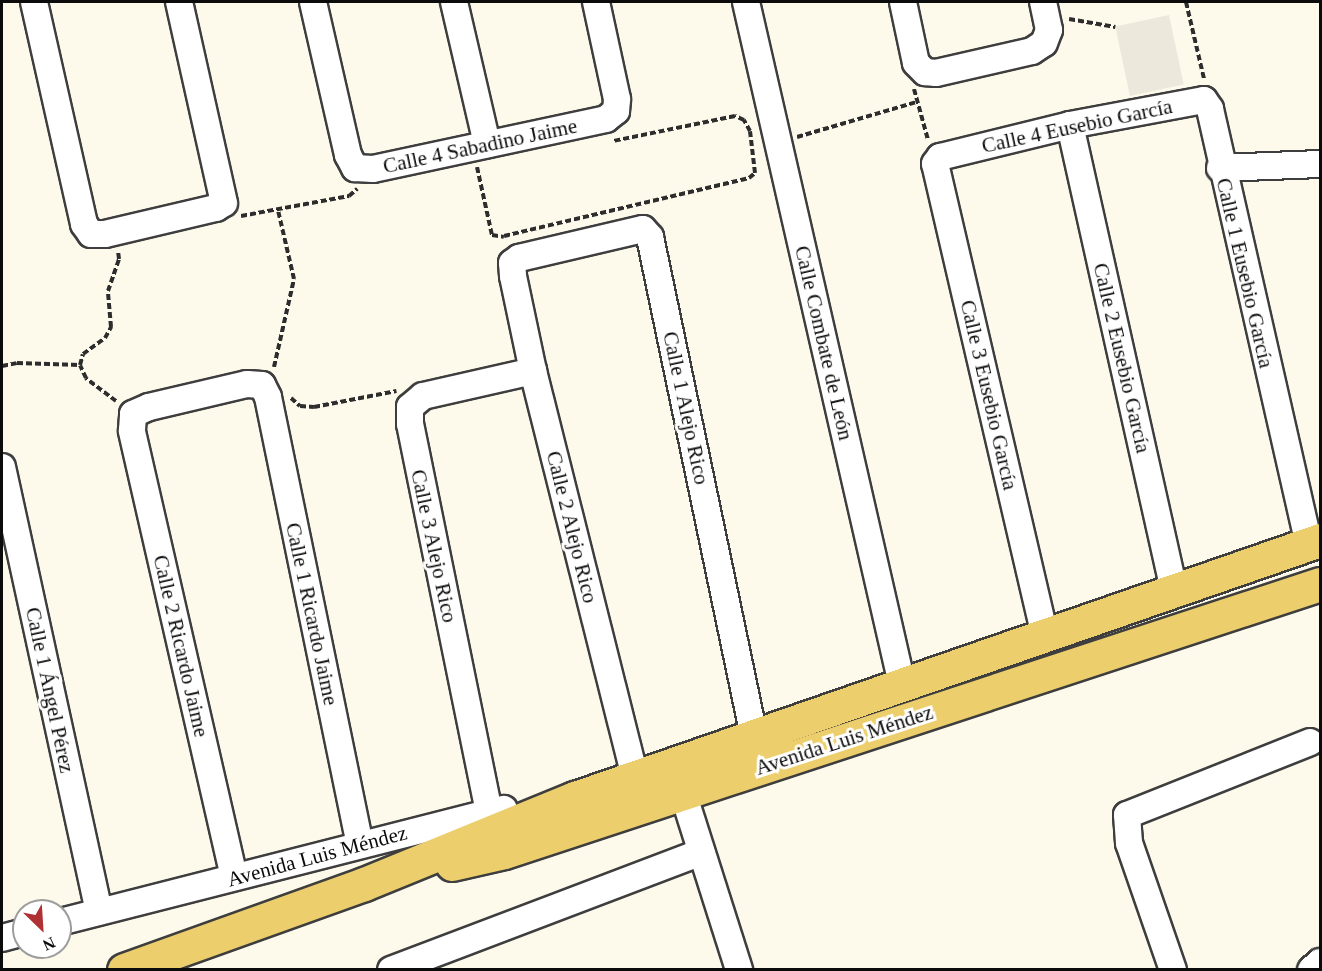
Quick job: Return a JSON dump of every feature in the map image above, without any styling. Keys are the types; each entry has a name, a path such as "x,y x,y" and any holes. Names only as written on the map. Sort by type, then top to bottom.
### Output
{"main road":[{"name":"Avenida Luis Méndez","path":"130,968 364,884 575,798 1315,542"},
{"name":"Avenida Luis Méndez","path":"364,884 504,852 1320,584"}],"street":[{"path":"34,2 84,224 103,233 216,208 224,202 179,2"},
{"path":"313,2 348,155 355,168"},
{"path":"454,2 482,158"},
{"path":"596,2 617,99 616,111 606,131"},
{"name":"Calle Combate de León","path":"746,2 902,684"},
{"path":"903,2 916,63 925,72 936,73 1032,51 1044,43 1046,16"},
{"name":"Calle 4 Eusebio García","path":"938,160 1070,125 1204,100 1210,109"},
{"name":"Calle 1 Eusebio García","path":"1210,109 1220,168 1315,542"},
{"name":"Calle 2 Eusebio García","path":"1070,125 1174,591"},
{"name":"Calle 4 Sabadino Jaime","path":"355,168 373,169 482,158 606,131"},
{"name":"Calle 3 Eusebio García","path":"938,160 1045,636"},
{"path":"1220,168 1320,164"},
{"name":"Calle 1 Alejo Rico","path":"513,276 512,263 519,258 643,229 650,237 754,736"},
{"name":"Calle 2 Alejo Rico","path":"513,276 533,371 635,777"},
{"path":"423,396 533,371"},
{"path":"133,414 148,407 268,380"},
{"name":"Calle 1 Ricardo Jaime","path":"268,380 268,397 360,845"},
{"name":"Calle 3 Alejo Rico","path":"423,396 410,406 410,424 489,812"},
{"name":"Calle 2 Ricardo Jaime","path":"133,414 132,430 234,878"},
{"name":"Calle 1 Ángel Pérez","path":"2,467 99,912"},
{"path":"1173,969 1129,843 1127,815 1310,742"},
{"path":"683,793 740,969"},
{"name":"Avenida Luis Méndez","path":"72,919 489,812 575,798"},
{"path":"391,969 701,852"},
{"path":"1311,969 1320,962"}],"path":[{"path":"1186,2 1210,109"},
{"path":"1046,16 1115,27"},
{"path":"916,63 912,80 917,102 938,160"},
{"path":"779,142 917,102"},
{"path":"482,158 492,235 504,236 749,178 755,173 750,131 744,120 735,116 606,131"},
{"path":"224,202 234,215 278,210 356,192 359,185 355,168"},
{"path":"278,210 294,279 268,380 300,406 393,390 423,396"},
{"path":"103,233 119,259 108,291 111,327 105,338 83,354 81,365 86,378 133,414"},
{"path":"504,236 513,276"},
{"path":"2,366 17,363 81,365"}],"shaded area":[{"path":"1169,15 1184,84 1130,96 1115,26"}]}
